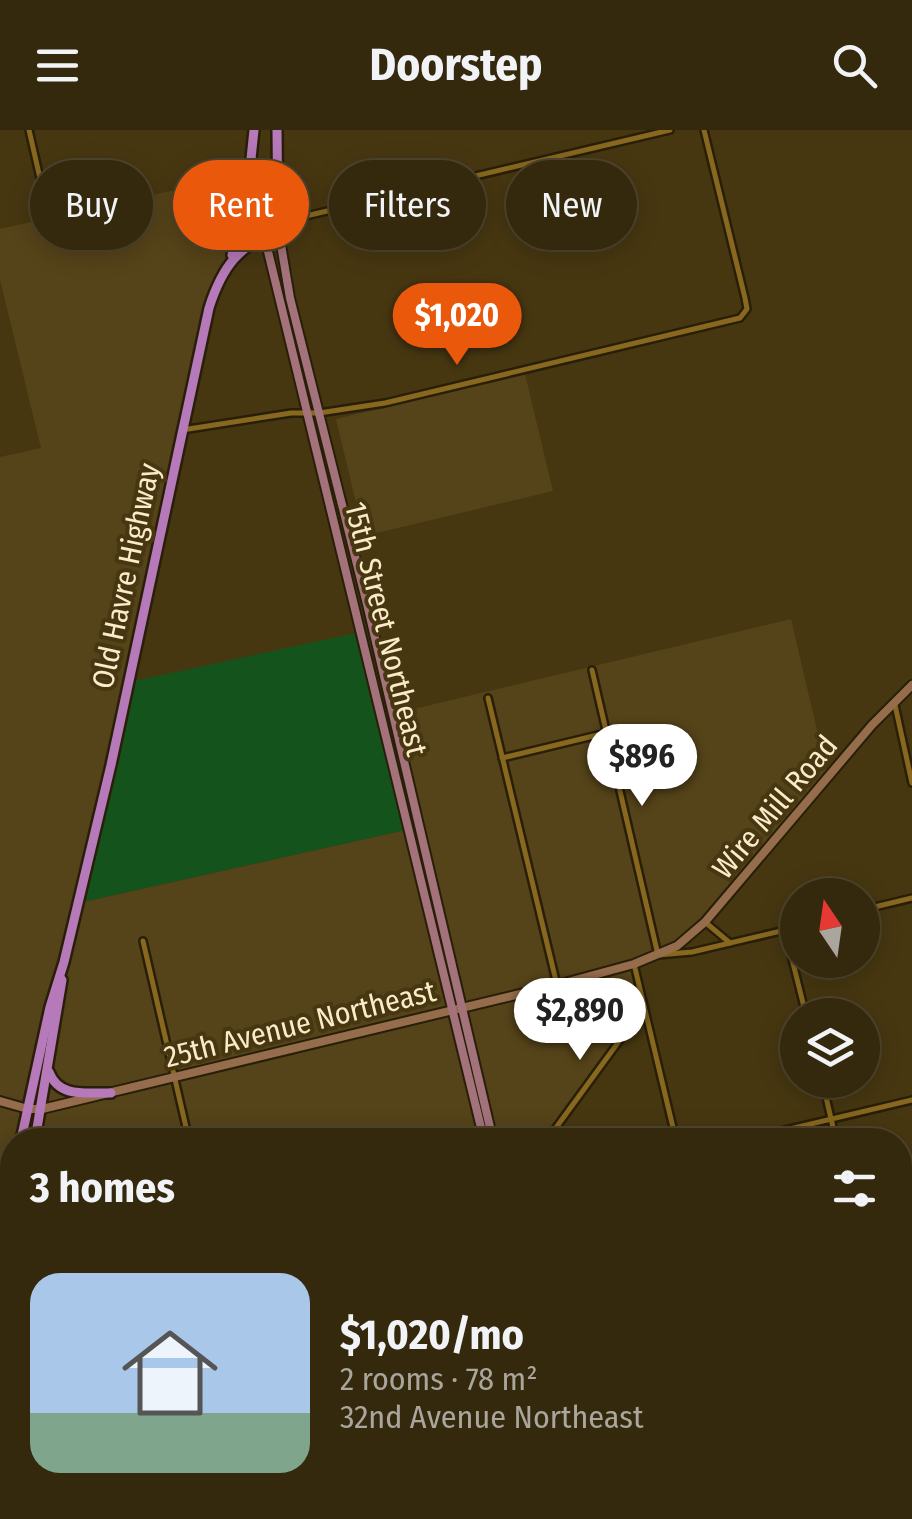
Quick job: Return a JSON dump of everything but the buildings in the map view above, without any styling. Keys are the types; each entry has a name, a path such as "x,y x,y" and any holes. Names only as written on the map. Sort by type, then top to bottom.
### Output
{"highway":[{"name":"15th Street Northeast","path":"252,146 254,130"},
{"name":"15th Street Northeast","path":"277,130 277,160"},
{"path":"229,262 243,228 252,146"},
{"name":"Old Havre Highway","path":"24,1128 50,1006 109,774 209,308 218,280 240,250"},
{"name":"Old Havre Highway","path":"38,1128 64,962"},
{"path":"49,1071 56,1085 67,1091 111,1093"}],"main road":[{"name":"15th Street Northeast","path":"252,146 253,160"},
{"name":"15th Street Northeast","path":"268,250 458,1009"},
{"name":"15th Street Northeast","path":"282,250 290,298 368,608 486,1128"}],"street":[{"path":"29,130 36,160"},
{"path":"309,215 670,130"},
{"path":"182,430 386,403 732,321 744,314 746,298 704,130"},
{"path":"592,670 662,953 672,955 780,931"},
{"name":"Wire Mill Road","path":"662,953 706,922 894,701 912,685"},
{"path":"912,694 894,701 912,784"},
{"path":"488,698 557,985"},
{"path":"502,758 606,733"},
{"path":"880,906 912,898"},
{"path":"706,922 730,943"},
{"path":"143,941 186,1128"},
{"name":"25th Avenue Northeast","path":"0,1101 42,1109 557,985 662,953"},
{"path":"634,964 673,1128"},
{"path":"556,1128 644,1007"},
{"path":"826,1098 833,1128"},
{"path":"793,1128 912,1100"}],"shaded area":[{"path":"173,191 173,250 230,250 218,280 79,903 410,829 481,1128 38,1128 64,969 24,1128 0,1128 0,457 41,448 0,280 0,229 30,222 30,250 153,250 153,195"},
{"path":"525,374 553,491 364,536 336,419"},
{"path":"791,619 828,777 705,922 677,946 634,964 644,1007 556,1128 490,1128 393,714"}],"green space":[{"path":"361,632 410,829 78,903 129,682"}]}
